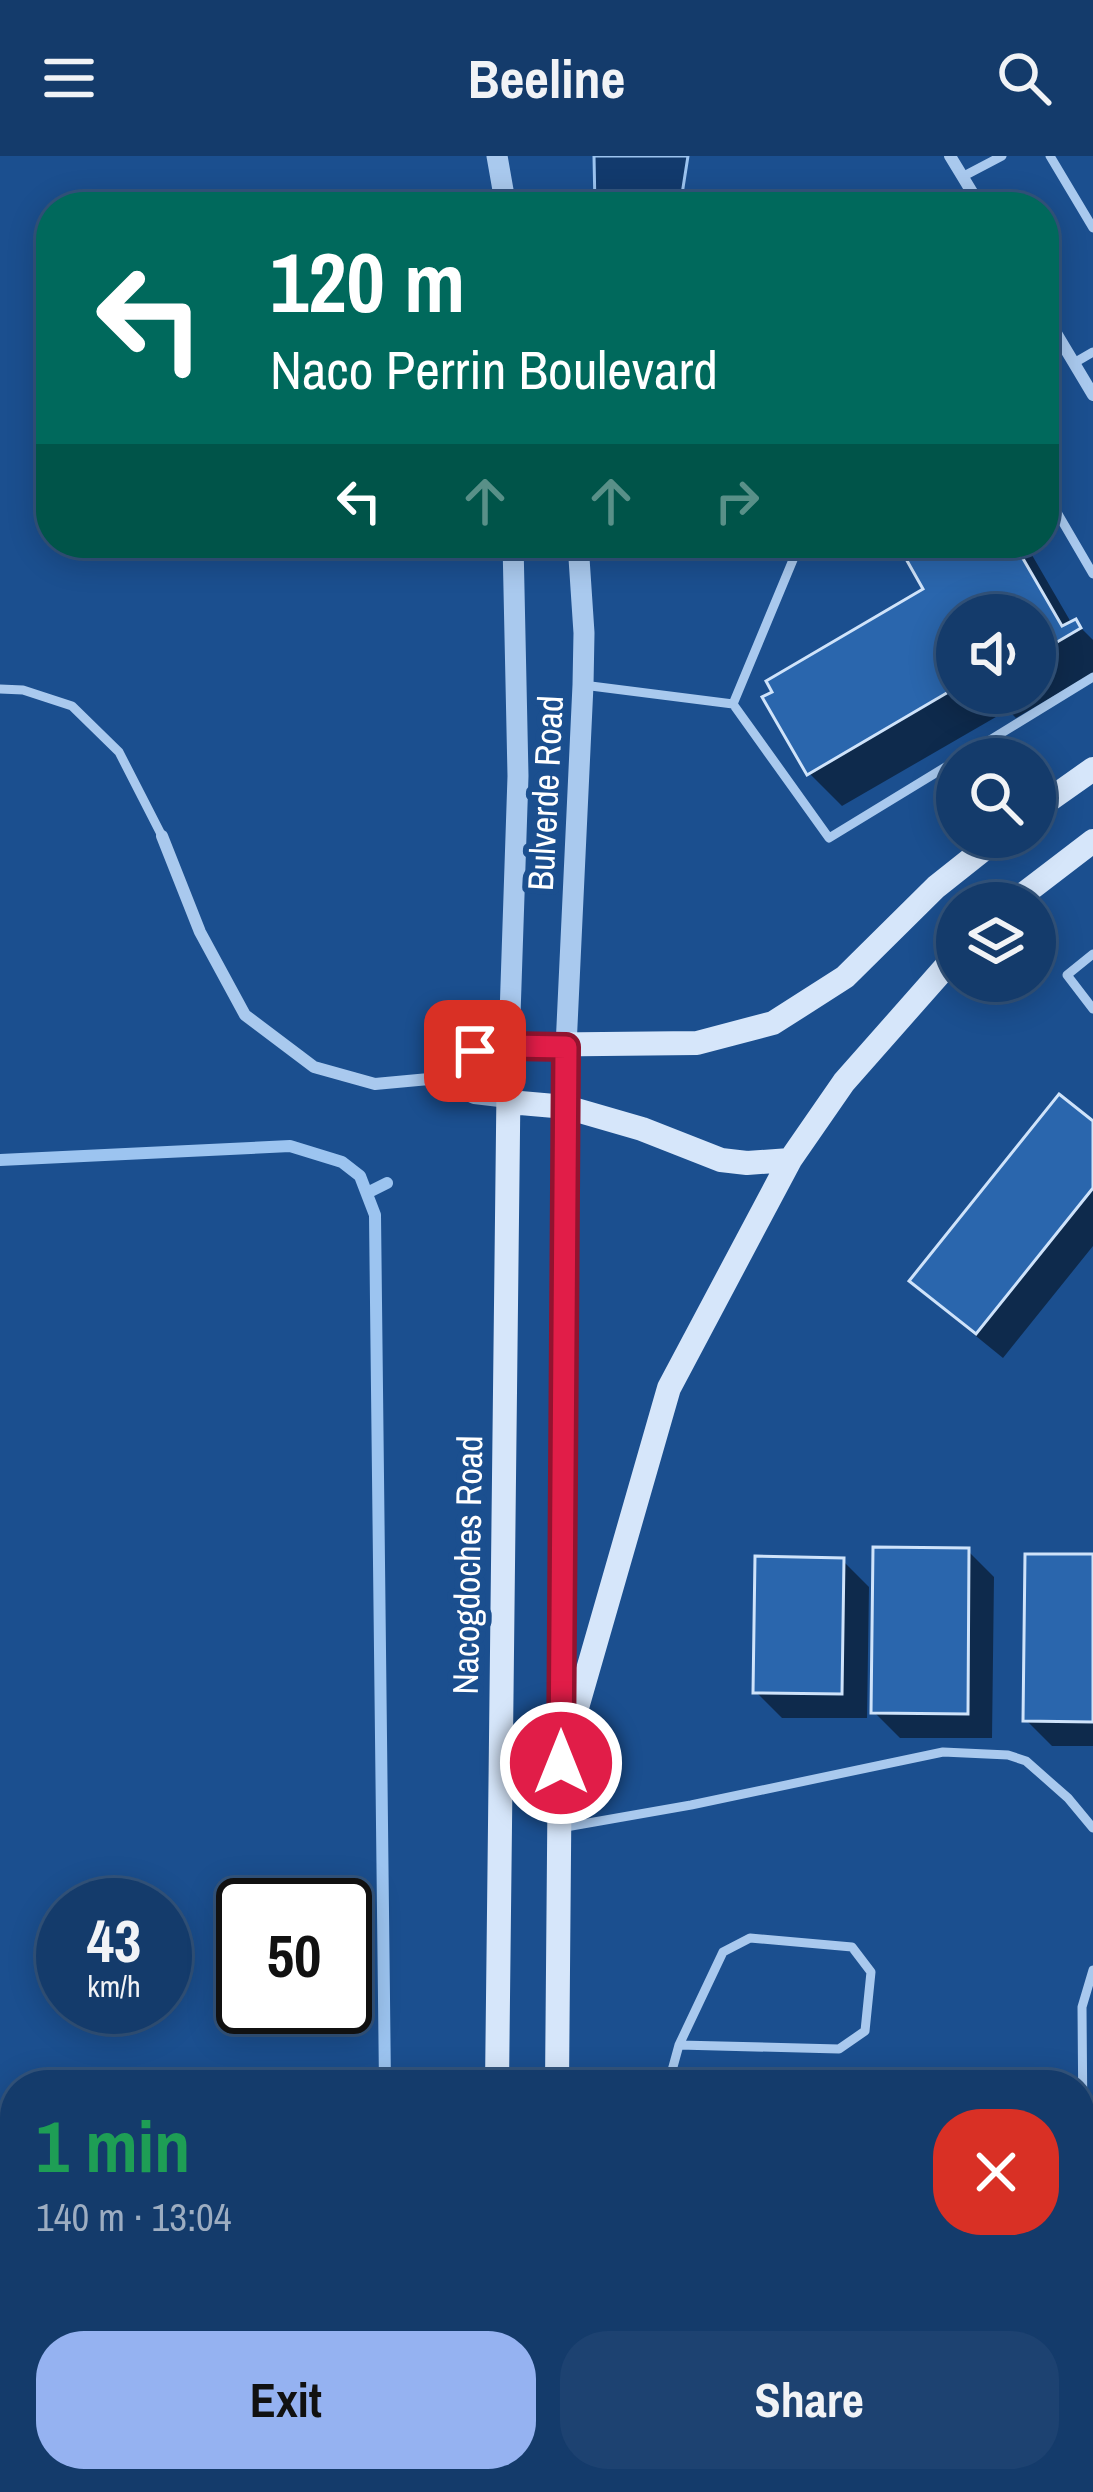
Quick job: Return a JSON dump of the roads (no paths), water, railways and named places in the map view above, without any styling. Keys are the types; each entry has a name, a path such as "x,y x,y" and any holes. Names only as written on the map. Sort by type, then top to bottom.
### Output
{"main road":[{"path":"1056,795 1093,769"},
{"path":"1039,882 1093,841"},
{"path":"509,1046 697,1043 773,1023 845,977 936,887 973,858"},
{"path":"561,1763 669,1388 790,1160 844,1082 936,978"},
{"name":"Nacogdoches Road","path":"497,2070 509,1046"},
{"path":"557,2070 566,1047"},
{"path":"509,1102 566,1107 721,1160 790,1160"}],"street":[{"path":"496,156 503,192"},
{"path":"950,156 971,192"},
{"path":"1059,338 1093,395"},
{"name":"Bulverde Road","path":"509,1046 518,776 514,558"},
{"name":"Bulverde Road","path":"566,1047 584,685 579,558"},
{"path":"162,836 200,932 245,1016 314,1067 375,1084 429,1079 475,1051 509,1046"},
{"path":"429,1079 474,1098 509,1102"}],"lane":[{"path":"962,177 1002,156"},
{"path":"1050,156 1093,228"},
{"path":"1074,363 1093,352"},
{"path":"1059,516 1093,574"},
{"path":"733,704 794,558"},
{"path":"994,738 1093,677"},
{"path":"584,685 733,704 830,838 936,773"},
{"path":"0,689 23,690 72,706 119,752 162,836"},
{"path":"1093,954 1067,975 1093,1010"},
{"path":"560,1828 943,1752 1026,1761 1093,1828"},
{"path":"672,2070 679,2045 723,1952 750,1938 852,1947 872,1972 866,2031 839,2048 679,2045"},
{"path":"1083,2070 1082,2007 1093,1970"}],"water":[{"path":"594,156 688,156 682,192 595,192"}],"waterway":[{"path":"0,1160 290,1146 342,1162 360,1176 375,1215 385,2070"},
{"path":"367,1193 387,1183"}]}
